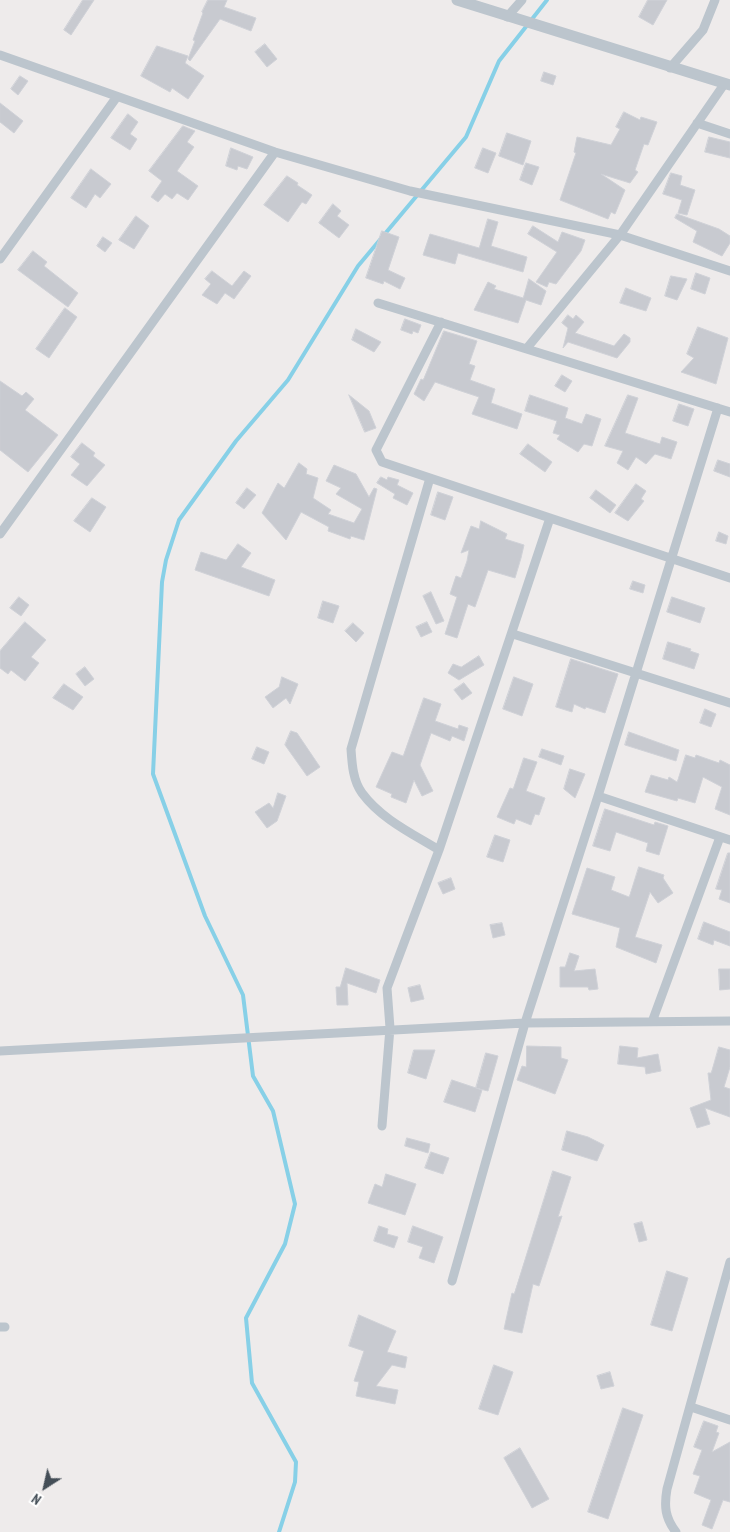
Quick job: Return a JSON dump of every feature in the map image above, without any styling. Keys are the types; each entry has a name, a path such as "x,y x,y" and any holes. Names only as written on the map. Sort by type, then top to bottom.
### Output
{"street":[{"path":"458,0 670,68 727,84 697,123 620,235 527,348"},
{"path":"507,17 522,0"},
{"path":"670,68 703,30 715,0"},
{"path":"0,55 116,98 275,152 410,191 620,235 730,271"},
{"path":"0,259 116,98"},
{"path":"697,123 730,134"},
{"path":"0,534 275,152"},
{"path":"378,303 730,412"},
{"path":"441,322 376,450 382,462 730,578"},
{"path":"452,1281 525,1023 598,796 718,408"},
{"path":"430,478 351,749 352,771 361,792 398,825 439,850"},
{"path":"382,1126 390,1028 387,988 439,850 513,634 550,518"},
{"path":"513,634 730,703"},
{"path":"598,796 730,840"},
{"path":"652,1022 720,837"},
{"path":"0,1051 390,1028 525,1023 730,1021"},
{"path":"676,1532 667,1521 665,1501 675,1458 691,1407 730,1262"},
{"path":"691,1407 730,1420"}],"building":[{"path":"83,0 94,0 71,35 64,30"},
{"path":"208,0 227,0 224,7 256,18 251,31 220,19 190,61 188,59 195,41 193,40"},
{"path":"648,0 667,0 653,25 639,17"},
{"path":"265,44 277,59 267,67 255,52"},
{"path":"157,46 188,56 185,63 204,76 188,99 172,88 170,92 141,76"},
{"path":"544,72 556,76 553,85 541,81"},
{"path":"20,76 28,81 18,95 11,89"},
{"path":"0,103 23,121 14,133 0,122"},
{"path":"624,112 640,120 641,117 657,122 648,145 644,144 635,170 638,172 630,183 601,174 625,190 615,214 611,212 608,219 560,200 576,153 574,152 577,137 611,145 620,129 616,127"},
{"path":"128,114 138,122 130,134 137,139 130,150 111,138"},
{"path":"183,126 195,131 187,142 194,147 177,171 198,186 188,200 177,193 172,199 165,194 158,202 151,197 162,181 149,171"},
{"path":"507,133 531,141 523,165 499,156"},
{"path":"709,137 730,142 730,158 705,152"},
{"path":"231,148 253,157 247,169 238,166 237,170 226,166"},
{"path":"483,148 496,153 488,173 475,168"},
{"path":"526,163 539,167 532,185 520,180"},
{"path":"91,169 111,184 100,198 95,194 86,208 71,198"},
{"path":"671,173 682,176 680,185 695,190 687,215 678,213 682,200 663,194"},
{"path":"287,176 312,195 306,204 302,202 288,222 264,205"},
{"path":"333,204 341,211 337,216 349,225 339,238 319,223"},
{"path":"677,214 719,229 730,236 730,243 722,256 693,242 697,231 675,218"},
{"path":"136,216 149,226 134,249 119,240"},
{"path":"488,219 498,222 491,246 527,257 523,272 458,253 455,264 423,255 430,234 479,248"},
{"path":"533,226 558,242 562,232 585,240 581,251 556,284 549,282 547,287 536,282 557,252 528,234"},
{"path":"382,231 399,237 388,270 405,278 400,289 384,281 383,284 366,278"},
{"path":"103,237 112,243 105,252 97,246"},
{"path":"33,251 47,262 44,266 78,293 68,307 18,270"},
{"path":"212,271 232,286 244,271 251,276 234,299 225,293 217,304 202,295 211,284 205,279"},
{"path":"696,273 710,278 705,294 691,289"},
{"path":"671,276 687,279 677,300 665,296"},
{"path":"529,279 546,291 541,305 526,300 518,323 474,310 488,282 496,286 494,289 523,298"},
{"path":"626,288 651,298 646,311 620,303"},
{"path":"65,308 77,317 49,358 36,349"},
{"path":"568,315 573,319 576,315 584,322 575,333 614,346 624,334 630,338 630,342 617,358 568,342 563,348 568,328 562,323"},
{"path":"405,319 421,325 418,333 413,331 412,334 401,330"},
{"path":"698,327 728,338 716,384 681,372 694,358 687,354"},
{"path":"356,329 381,342 374,352 352,340"},
{"path":"444,331 477,341 469,364 475,366 470,380 495,389 491,403 522,414 517,429 472,414 479,397 435,382 424,401 414,394 421,379 423,380"},
{"path":"562,375 572,381 565,392 555,386"},
{"path":"0,381 22,396 26,392 34,399 25,410 58,435 28,472 0,450"},
{"path":"349,395 369,411 376,428 365,432"},
{"path":"530,395 568,408 565,418 582,424 586,414 601,419 592,446 584,444 578,452 557,439 560,435 553,433 557,421 525,411"},
{"path":"628,395 638,398 625,433 660,444 662,437 677,442 671,459 655,454 646,464 636,457 628,470 617,463 623,451 605,446"},
{"path":"679,404 694,409 688,426 673,421"},
{"path":"82,443 95,453 93,456 105,465 87,486 71,475 80,464 71,457"},
{"path":"528,444 552,462 545,472 520,454"},
{"path":"718,460 730,464 730,477 714,471"},
{"path":"299,463 307,469 306,474 318,478 313,498 331,510 328,514 354,523 362,509 336,494 341,488 326,481 334,465 356,474 369,497 374,488 377,489 364,540 351,536 350,539 328,531 329,527 301,512 286,540 262,513 278,483 284,488"},
{"path":"381,477 387,480 388,477 399,480 397,485 413,493 407,505 393,498 395,494 377,483"},
{"path":"636,484 646,491 641,499 644,501 628,521 615,513"},
{"path":"247,488 256,495 244,509 236,503"},
{"path":"596,490 616,505 610,513 590,498"},
{"path":"438,492 453,497 445,520 431,515"},
{"path":"92,498 106,507 90,532 74,521"},
{"path":"481,521 507,534 505,539 524,545 515,578 488,570 475,607 468,604 457,638 445,634 457,597 450,594 456,576 461,578 467,561 469,550 461,553 471,526 479,529"},
{"path":"719,532 728,536 726,544 716,541"},
{"path":"238,544 251,553 241,567 275,580 269,596 195,570 201,552 226,560"},
{"path":"633,581 645,585 643,593 630,589"},
{"path":"431,592 444,621 436,624 423,596"},
{"path":"19,597 29,605 21,616 10,608"},
{"path":"672,597 705,608 700,623 667,612"},
{"path":"323,601 339,606 333,623 318,618"},
{"path":"25,622 46,640 31,657 39,663 25,681 11,670 8,674 0,668 0,651"},
{"path":"427,622 432,632 421,637 416,627"},
{"path":"353,623 364,633 356,642 345,631"},
{"path":"668,642 691,649 690,651 699,654 694,669 663,659"},
{"path":"479,656 484,665 459,680 448,673 453,664 461,667"},
{"path":"571,659 618,674 605,713 586,707 585,709 574,704 572,712 556,707"},
{"path":"85,667 94,679 85,686 76,674"},
{"path":"282,677 298,684 290,704 286,698 273,708 265,697 279,687"},
{"path":"514,677 533,684 522,716 503,709"},
{"path":"464,683 472,693 462,700 454,690"},
{"path":"64,684 83,697 73,710 53,698"},
{"path":"424,698 441,704 435,721 458,729 459,725 468,728 464,741 452,736 450,741 431,733 420,765 433,791 422,796 414,780 406,803 391,797 392,794 376,787 392,752 403,756"},
{"path":"705,709 716,714 711,727 700,723"},
{"path":"291,731 297,733 320,767 307,776 285,745"},
{"path":"629,732 679,750 676,761 625,745"},
{"path":"257,747 269,752 264,764 252,759"},
{"path":"542,749 564,756 561,765 539,757"},
{"path":"686,755 695,758 696,755 719,763 720,760 730,765 730,815 715,809 722,787 703,777 695,803 678,798 677,801 645,792 651,775 668,780 669,777 677,782"},
{"path":"524,758 537,762 526,791 545,798 539,815 535,814 531,825 516,819 514,824 497,817 510,788 513,789"},
{"path":"570,769 585,774 575,798 564,789"},
{"path":"278,793 286,796 277,821 267,828 255,812 269,803 273,808"},
{"path":"605,809 654,825 655,822 668,826 659,855 646,851 648,843 616,832 610,851 593,846"},
{"path":"495,835 510,840 503,862 487,857"},
{"path":"728,853 730,853 730,903 719,899 722,890 716,889"},
{"path":"639,867 664,875 663,878 673,893 658,903 650,892 635,937 662,945 656,963 616,947 620,928 572,914 587,868 615,877 611,890 629,897"},
{"path":"451,878 455,889 443,894 438,883"},
{"path":"704,922 730,932 730,946 714,940 713,945 698,939"},
{"path":"502,923 505,935 493,938 490,925"},
{"path":"570,953 579,956 574,971 595,969 598,989 560,987 560,967 565,967"},
{"path":"346,968 380,980 376,993 347,983 348,1005 337,1005 336,987 340,987"},
{"path":"719,969 730,969 730,989 720,990"},
{"path":"420,985 424,999 411,1002 408,988"},
{"path":"527,1046 561,1047 561,1058 568,1060 555,1094 517,1080 522,1066 526,1067"},
{"path":"620,1046 638,1048 637,1058 658,1054 661,1071 646,1074 645,1067 618,1064"},
{"path":"719,1047 730,1050 730,1067 724,1087 730,1089 730,1117 705,1108 710,1124 697,1128 690,1108 711,1100 708,1073 711,1073"},
{"path":"414,1050 435,1050 426,1079 408,1073"},
{"path":"486,1053 498,1056 488,1091 476,1088"},
{"path":"452,1080 482,1090 475,1112 444,1102"},
{"path":"567,1131 588,1137 604,1145 597,1161 562,1150"},
{"path":"407,1138 430,1144 428,1153 405,1146"},
{"path":"431,1152 449,1158 443,1174 425,1168"},
{"path":"553,1171 571,1177 558,1217 562,1216 539,1286 533,1284 522,1333 504,1329 512,1293 514,1294"},
{"path":"386,1174 416,1184 405,1215 368,1203 375,1184 382,1187"},
{"path":"642,1222 647,1240 639,1242 634,1224"},
{"path":"379,1226 388,1229 387,1234 398,1237 394,1248 374,1241"},
{"path":"413,1226 443,1237 434,1263 419,1258 423,1247 408,1242"},
{"path":"667,1271 688,1278 672,1331 651,1325"},
{"path":"359,1315 396,1331 387,1352 407,1357 405,1368 392,1365 376,1386 398,1390 395,1404 356,1396 359,1382 354,1381 364,1351 349,1346"},
{"path":"494,1365 513,1372 498,1415 479,1409"},
{"path":"610,1372 614,1386 601,1389 597,1376"},
{"path":"623,1408 643,1415 608,1519 588,1512"},
{"path":"704,1421 718,1426 716,1432 719,1433 712,1452 730,1442 730,1502 723,1500 712,1529 702,1525 711,1500 694,1493 700,1476 693,1474 702,1450 694,1447"},
{"path":"520,1448 549,1499 532,1508 504,1458"}],"waterway":[{"path":"279,1532 295,1482 296,1462 252,1383 246,1318 285,1244 295,1204 273,1111 253,1076 243,995 205,916 153,774 162,582 166,560 179,520 236,441 288,380 358,266 466,137 499,61 547,0"}]}
